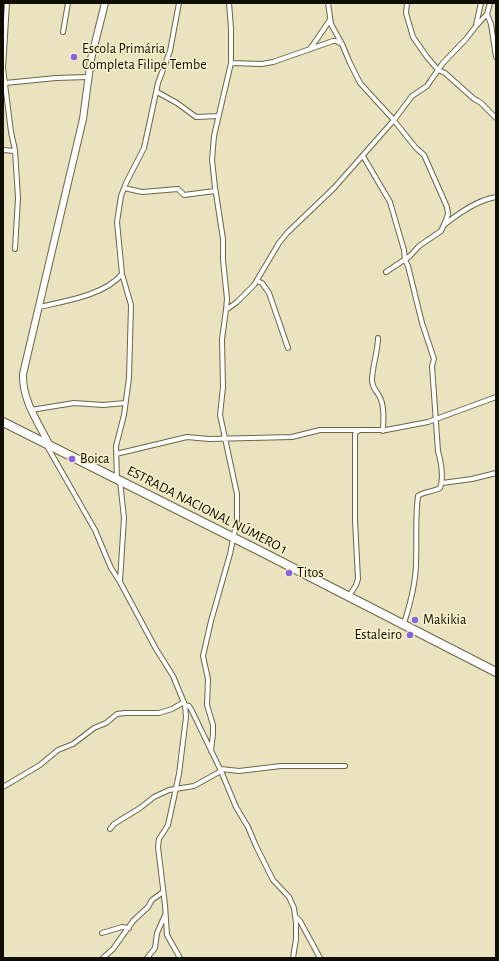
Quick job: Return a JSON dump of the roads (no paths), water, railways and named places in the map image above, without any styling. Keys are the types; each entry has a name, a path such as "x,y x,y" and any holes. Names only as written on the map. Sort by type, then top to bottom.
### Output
{"highway":[{"name":"ESTRADA NACIONAL NÚMERO 1","path":"3,422 496,672"}],"street":[{"path":"7,3 3,70 15,151 18,198 15,249"},
{"path":"63,32 68,3"},
{"path":"105,3 88,77 83,119 24,374 24,387 28,406 95,530 111,568 172,676 184,704 186,717 175,789 168,825 158,841 167,935 180,958"},
{"path":"120,582 124,518 116,454 117,440 124,416 129,378 131,305 122,274 117,222 121,196 144,148 158,83 170,51 179,3"},
{"path":"211,751 213,725 207,705 208,679 203,656 210,621 234,538 237,520 237,494 220,415 224,387 222,331 226,310 226,287 223,260 223,239 215,191 212,149 218,116 231,63 229,3"},
{"path":"328,3 330,20 360,83 394,120 426,159 447,208 448,214 444,226"},
{"path":"407,3 406,14 416,42 438,70 445,73 473,98 481,103 496,118"},
{"path":"476,26 481,3"},
{"path":"226,310 237,302 257,281 279,243 287,233 334,188 394,120 412,96 427,86 449,56 466,39 487,14 490,3"},
{"path":"487,14 491,24 496,57"},
{"path":"309,50 330,20"},
{"path":"231,63 262,64 273,62 333,41 342,44"},
{"path":"5,83 56,78 88,77"},
{"path":"157,92 177,103 196,117 218,116"},
{"path":"3,99 8,96"},
{"path":"5,150 13,141"},
{"path":"5,150 15,151"},
{"path":"363,156 390,202 404,250 405,260 408,266 422,323 434,359 432,366 438,451 441,461 442,483 440,488 435,491 422,493 418,496 415,584 406,620"},
{"path":"124,188 142,192 178,189 184,195 215,191"},
{"path":"386,272 405,260 419,246 470,207 487,198 496,197"},
{"path":"39,306 73,299 96,291 113,283 122,274"},
{"path":"257,281 262,283 269,293 288,348"},
{"path":"378,338 378,351 372,381 374,390 382,402 383,431"},
{"path":"116,454 187,437 209,439 292,437 320,430 383,431 436,420 496,397"},
{"path":"31,410 74,403 103,405 125,403"},
{"path":"351,593 358,579 354,456 355,435 356,432 361,430"},
{"path":"442,483 472,479 496,473"},
{"path":"111,568 121,565"},
{"path":"184,704 192,711 221,770 236,807 248,826 273,880 289,897 294,908 296,939 293,958"},
{"path":"3,787 40,765 58,750 73,744 94,728 106,723 117,714 159,713 184,704"},
{"path":"110,829 114,824 140,808 154,797 169,790 197,785 221,770 239,771 281,766 345,766"},
{"path":"103,958 113,949 129,928 133,920 148,907 152,900 163,892"},
{"path":"147,958 155,948 157,933 166,913"},
{"path":"295,917 300,921 320,958"},
{"path":"102,933 122,927 129,928"}],"place":[{"name":"Escola Primária Completa Filipe Tembe","path":"74,57"},
{"name":"Boica","path":"72,459"},
{"name":"Titos","path":"289,573"},
{"name":"Makikia","path":"415,620"},
{"name":"Estaleiro","path":"410,635"}]}
